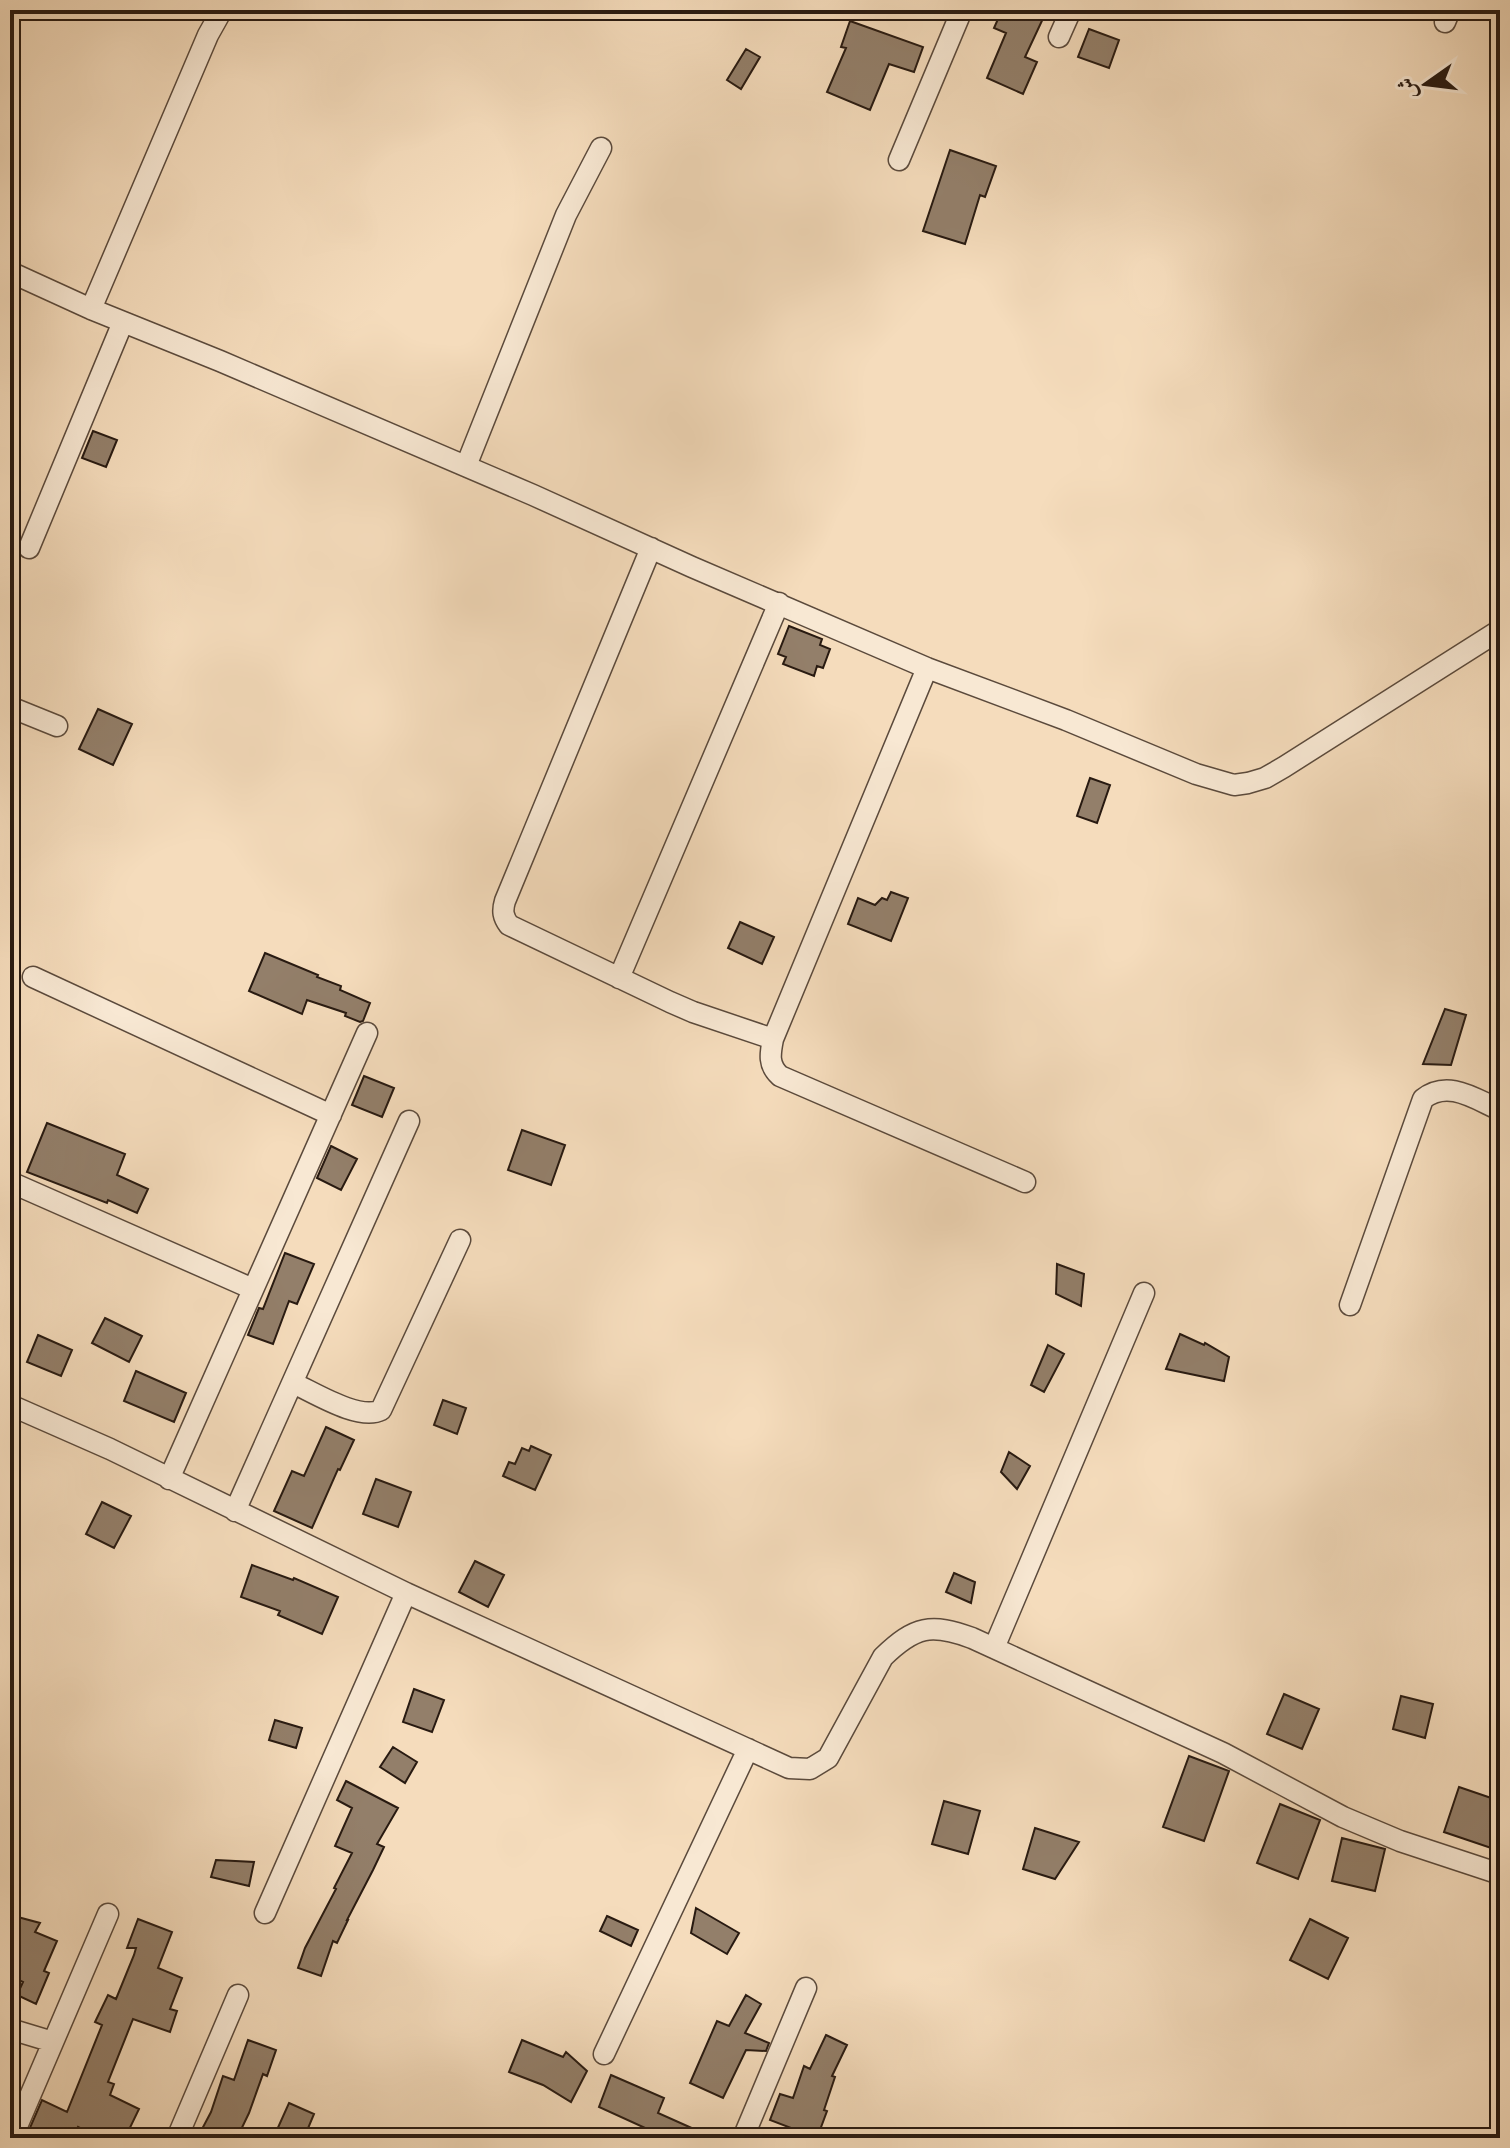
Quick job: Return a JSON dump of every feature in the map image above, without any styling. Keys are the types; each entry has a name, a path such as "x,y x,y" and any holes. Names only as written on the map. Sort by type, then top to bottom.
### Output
{"street":[{"path":"91,309 208,35 222,10"},
{"path":"899,160 962,10"},
{"path":"1059,37 1071,10"},
{"path":"466,466 566,215 601,148"},
{"path":"10,272 466,466 927,668 1066,720 1196,774 1234,785 1265,778 1284,767 1500,630"},
{"path":"29,548 123,322"},
{"path":"651,548 502,908 504,918 509,925 693,1012 773,1039"},
{"path":"619,978 779,603"},
{"path":"927,668 773,1039 771,1065 780,1076 1025,1182"},
{"path":"10,707 57,726"},
{"path":"33,977 331,1115"},
{"path":"169,1479 367,1033"},
{"path":"1350,1305 1423,1099 1434,1091 1454,1090 1500,1110"},
{"path":"235,1511 409,1121"},
{"path":"10,1182 253,1289"},
{"path":"293,1383 357,1412 369,1414 381,1410 460,1240"},
{"path":"994,1648 1144,1293"},
{"path":"10,1405 110,1449 406,1593 789,1768 810,1769 828,1758 883,1657 894,1646 923,1629 938,1628 994,1648 1223,1753 1343,1817 1400,1841 1500,1874"},
{"path":"265,1913 406,1593"},
{"path":"604,2054 748,1749"},
{"path":"12,2138 16,2112 53,2042 108,1914"},
{"path":"743,2138 806,1988"},
{"path":"177,2138 238,1995"},
{"path":"10,2029 53,2042"}],"building":[{"path":"1002,10 1047,10 1025,57 1037,62 1023,94 987,78 1006,33 994,28"},
{"path":"850,21 923,47 914,72 889,64 870,110 827,92 846,48 841,47"},
{"path":"1089,29 1119,40 1109,68 1078,57"},
{"path":"746,49 760,57 741,89 727,80"},
{"path":"950,150 996,166 985,197 980,195 965,244 923,231"},
{"path":"93,431 117,440 106,467 82,458"},
{"path":"789,626 822,639 820,645 830,649 823,668 817,666 814,676 783,664 786,657 778,654"},
{"path":"98,709 132,724 113,765 79,749"},
{"path":"1090,778 1110,785 1097,823 1077,816"},
{"path":"891,892 908,898 891,941 848,924 858,898 875,905 882,898 887,900"},
{"path":"740,922 774,937 762,964 728,948"},
{"path":"265,953 318,975 341,986 340,990 370,1003 363,1021 307,1000 302,1014 249,991"},
{"path":"1445,1009 1466,1015 1451,1065 1423,1064"},
{"path":"364,1076 394,1088 382,1117 352,1105"},
{"path":"47,1123 125,1154 117,1175 148,1189 137,1213 27,1172"},
{"path":"522,1130 565,1145 551,1185 508,1170"},
{"path":"331,1146 357,1159 341,1190 317,1178"},
{"path":"285,1253 314,1264 297,1304 289,1301 273,1344 248,1335 259,1308 263,1309"},
{"path":"1057,1264 1084,1274 1081,1306 1056,1294"},
{"path":"105,1318 142,1336 129,1362 92,1343"},
{"path":"1180,1334 1205,1343 1229,1357 1224,1381 1166,1369"},
{"path":"38,1335 72,1350 61,1376 27,1362"},
{"path":"1048,1345 1064,1354 1044,1392 1031,1385"},
{"path":"136,1371 186,1393 174,1422 124,1401"},
{"path":"443,1400 466,1408 457,1434 434,1425"},
{"path":"326,1427 354,1440 312,1528 274,1511 292,1471 304,1476"},
{"path":"531,1446 551,1455 535,1490 503,1476 509,1462 515,1464 522,1448 529,1451"},
{"path":"1009,1452 1030,1466 1017,1489 1001,1472"},
{"path":"376,1479 411,1492 398,1527 363,1514"},
{"path":"102,1502 131,1516 114,1548 86,1534"},
{"path":"475,1561 504,1575 488,1607 459,1592"},
{"path":"252,1565 294,1578 338,1597 322,1634 278,1615 280,1611 241,1597"},
{"path":"954,1573 975,1582 971,1603 946,1592"},
{"path":"414,1689 444,1700 432,1732 403,1722"},
{"path":"1284,1694 1319,1709 1302,1749 1267,1734"},
{"path":"1401,1696 1433,1704 1425,1738 1393,1729"},
{"path":"275,1720 302,1728 296,1748 269,1740"},
{"path":"393,1747 417,1762 405,1783 380,1767"},
{"path":"1189,1756 1229,1771 1204,1841 1163,1827"},
{"path":"346,1781 398,1808 377,1844 384,1847 337,1943 333,1941 321,1976 298,1968 352,1853 335,1846 352,1808 337,1800"},
{"path":"1459,1787 1500,1801 1497,1850 1444,1832"},
{"path":"944,1801 980,1811 968,1854 932,1844"},
{"path":"1280,1804 1320,1820 1298,1879 1257,1863"},
{"path":"1035,1828 1079,1842 1055,1879 1023,1869"},
{"path":"1342,1838 1385,1849 1375,1891 1332,1881"},
{"path":"216,1860 254,1862 249,1886 211,1877"},
{"path":"696,1908 739,1933 727,1954 691,1933"},
{"path":"14,1916 40,1923 35,1932 57,1941 44,1971 49,1973 36,2004 17,1995 23,1982 10,1976 10,1926"},
{"path":"607,1916 638,1930 631,1946 600,1931"},
{"path":"138,1919 172,1932 158,1968 182,1978 170,2009 177,2011 170,2032 133,2019 108,2082 114,2084 110,2095 139,2109 125,2138 99,2138 78,2127 73,2138 45,2138 29,2130 42,2100 67,2112 102,2025 95,2022 108,1995 116,1999 134,1955 136,1948 127,1948"},
{"path":"1310,1919 1348,1938 1328,1979 1290,1960"},
{"path":"746,1995 761,2004 745,2033 769,2043 766,2051 746,2050 723,2098 690,2083 717,2021 729,2026"},
{"path":"826,2035 847,2045 832,2076 835,2077 824,2110 827,2111 817,2138 770,2120 780,2094 793,2098 804,2066 810,2069"},
{"path":"248,2040 276,2050 237,2138 219,2138 202,2129 223,2076 234,2080"},
{"path":"522,2040 563,2057 566,2052 587,2071 571,2102 543,2085 509,2072"},
{"path":"611,2075 664,2098 658,2113 714,2138 667,2138 599,2107"},
{"path":"289,2103 314,2114 304,2138 290,2138 276,2132"}]}
